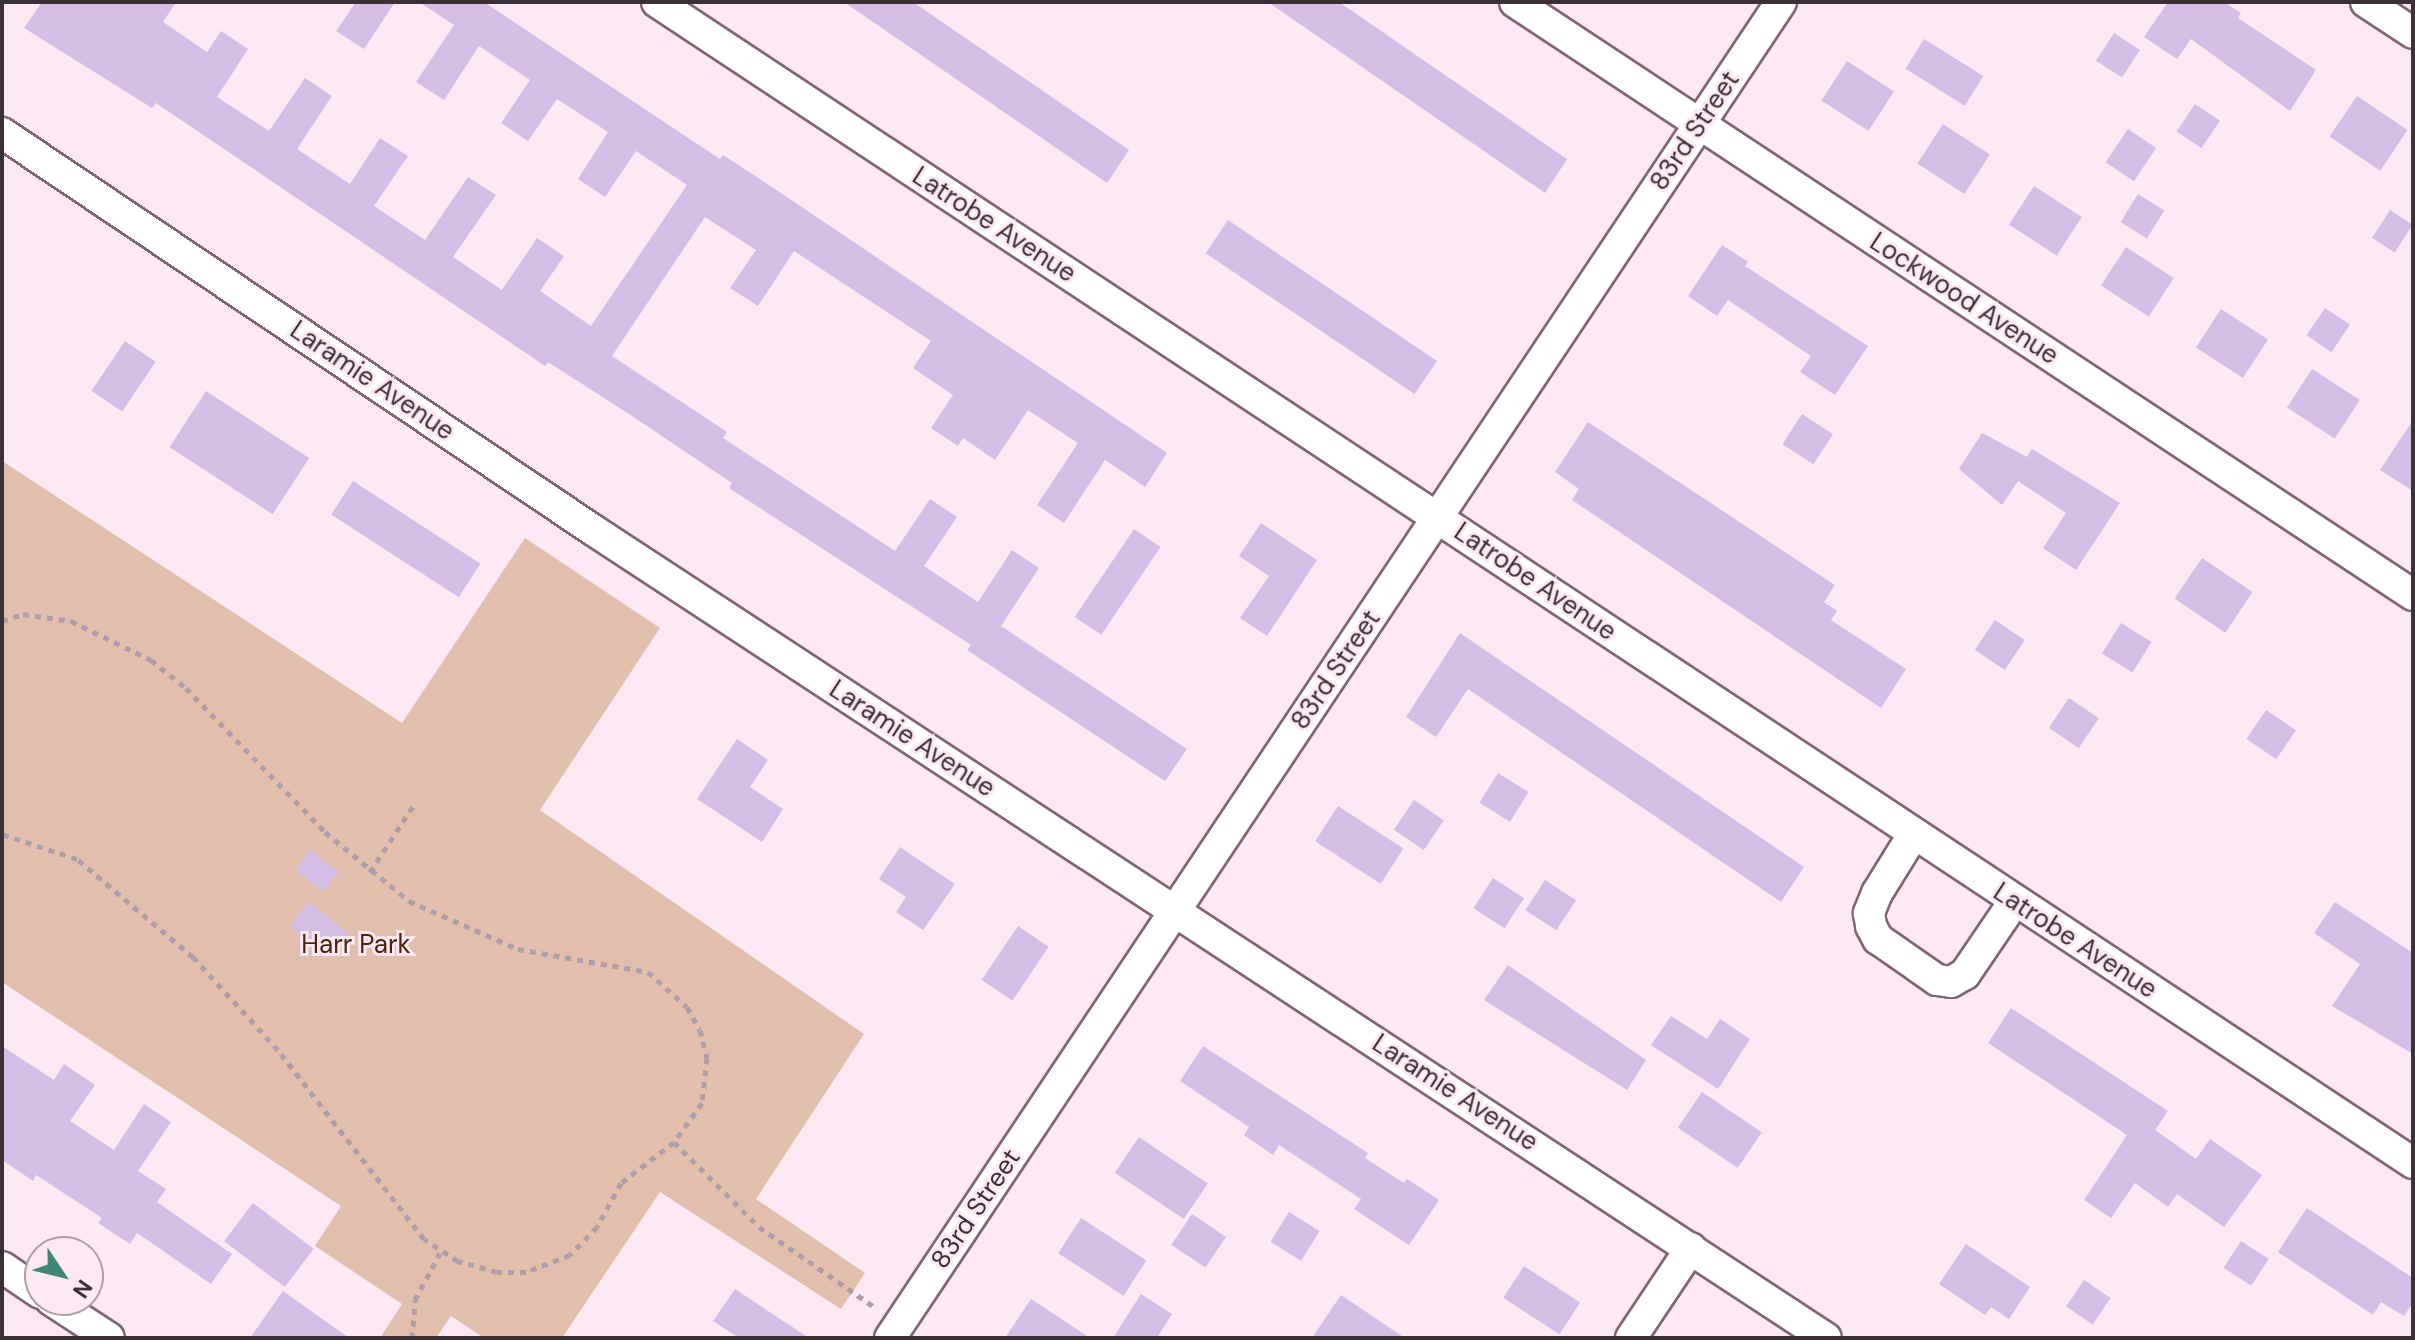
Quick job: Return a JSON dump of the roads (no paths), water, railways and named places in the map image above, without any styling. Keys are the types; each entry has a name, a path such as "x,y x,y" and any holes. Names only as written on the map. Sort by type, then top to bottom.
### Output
{"street":[{"name":"Latrobe Avenue","path":"657,2 2413,1163"},
{"name":"Lockwood Avenue","path":"1515,2 2413,595"},
{"name":"83rd Street","path":"895,1331 1781,2"},
{"path":"2366,2 2413,33"},
{"name":"Laramie Avenue","path":"2,133 1175,912 1826,1338"},
{"path":"1913,835 1877,893 1869,913 1871,926 1878,939 1937,980 1951,982 1965,974 2014,902"},
{"path":"1631,1338 1691,1248"},
{"path":"2,1267 24,1282"},
{"path":"75,1316 109,1338"}],"park label":[{"name":"Harr Park","path":"356,945"}]}
